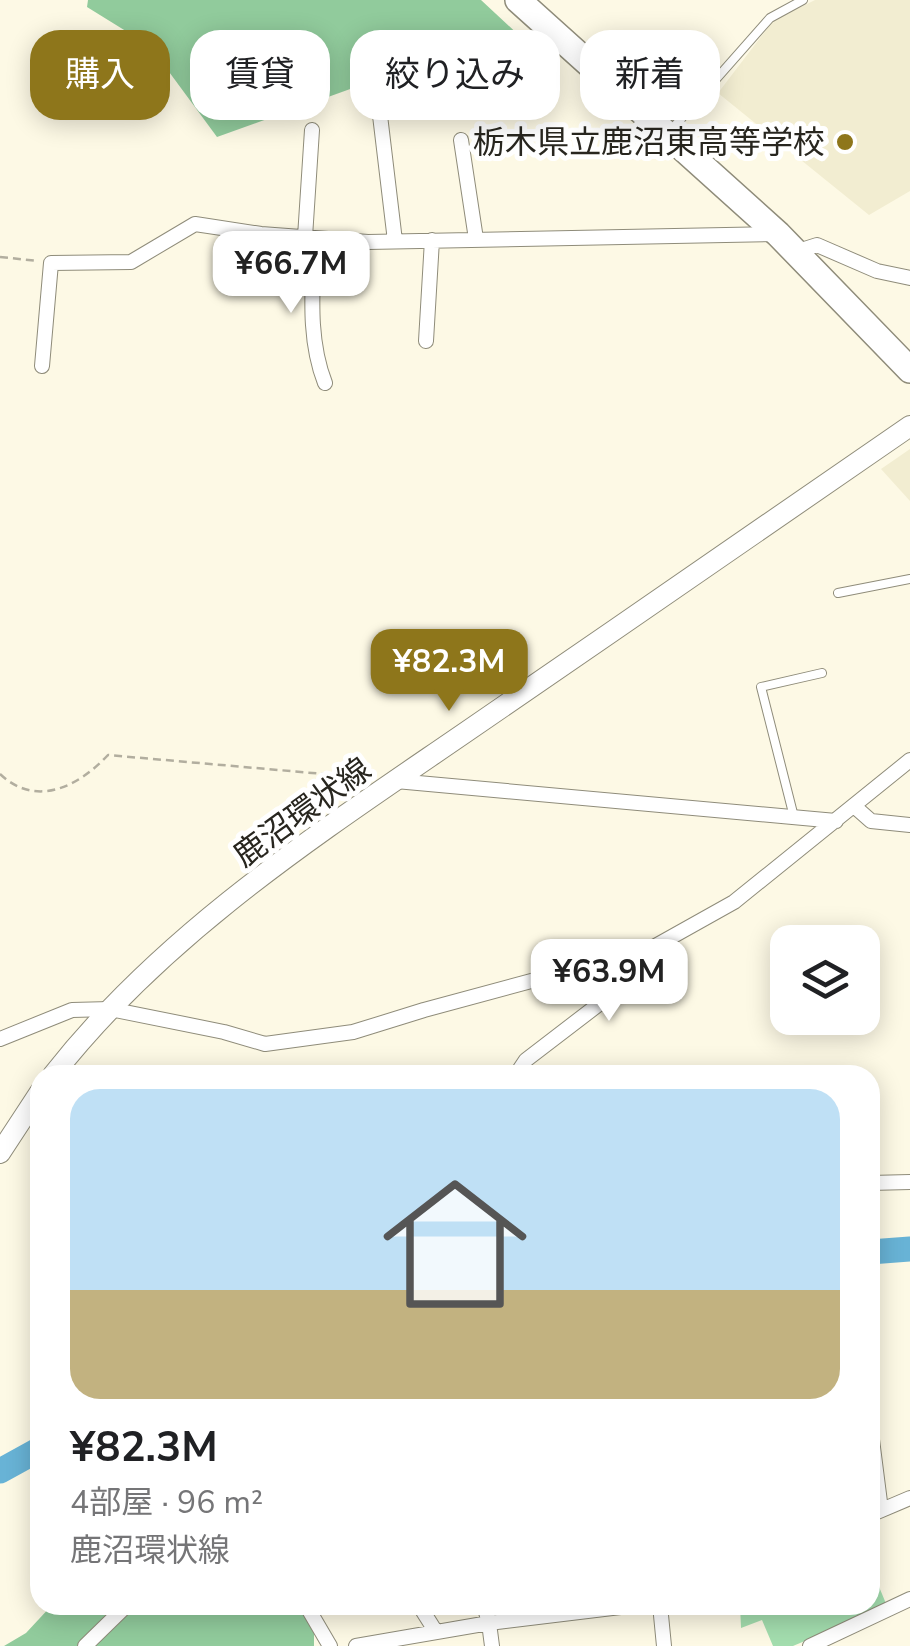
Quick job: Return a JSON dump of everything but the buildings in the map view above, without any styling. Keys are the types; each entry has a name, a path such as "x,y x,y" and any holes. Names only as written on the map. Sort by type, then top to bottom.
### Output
{"highway":[{"path":"518,0 787,243 910,370"}],"main road":[{"name":"鹿沼環状線","path":"62,1065 110,1009 192,929 396,781 910,426"},
{"path":"0,1153 30,1107"}],"street":[{"path":"381,120 395,241"},
{"path":"312,130 312,326 315,358 325,383"},
{"path":"461,140 476,239"},
{"path":"42,366 52,263 131,262 194,224 261,234 395,241 818,245 877,271 910,278"},
{"path":"426,341 432,240"},
{"path":"0,1039 72,1010 110,1009 265,1044 354,1032 650,949 734,902 910,760"},
{"path":"396,781 836,821"},
{"path":"854,806 871,821 910,825"},
{"path":"523,1065 646,968 650,949"},
{"path":"880,1184 910,1182"},
{"path":"880,1511 910,1498"},
{"path":"810,1646 840,1639 910,1604"},
{"path":"85,1646 117,1615"},
{"path":"312,1615 330,1646"},
{"path":"425,1615 436,1632"},
{"path":"487,1615 492,1646"},
{"path":"356,1646 550,1615"},
{"path":"661,1615 664,1646"}],"lane":[{"path":"668,132 770,18 803,0"},
{"path":"838,593 910,579"},
{"path":"794,817 761,687 822,673"}],"path":[{"path":"0,257 52,263"},
{"path":"0,774 16,788 45,792 89,775 108,755 396,781"}],"shaded area":[{"name":"栃木県立鹿沼東高等学校","path":"815,0 910,0 910,191 869,215 720,95 773,21"},
{"path":"910,449 910,501 881,469"}],"green space":[{"path":"88,0 481,0 513,30 350,30 350,89 330,96 330,30 190,30 190,100 170,73 170,30 124,30 87,7"},
{"path":"204,120 264,120 217,137"},
{"path":"880,1589 887,1606 880,1609"},
{"path":"43,1615 314,1615 314,1646 4,1646 26,1633"},
{"path":"740,1615 866,1615 793,1646 773,1646 762,1620 741,1628"}],"waterway":[{"path":"880,1251 910,1249"},
{"path":"0,1471 30,1454"}],"place":[{"name":"栃木県立鹿沼東高等学校","path":"845,142"}]}
